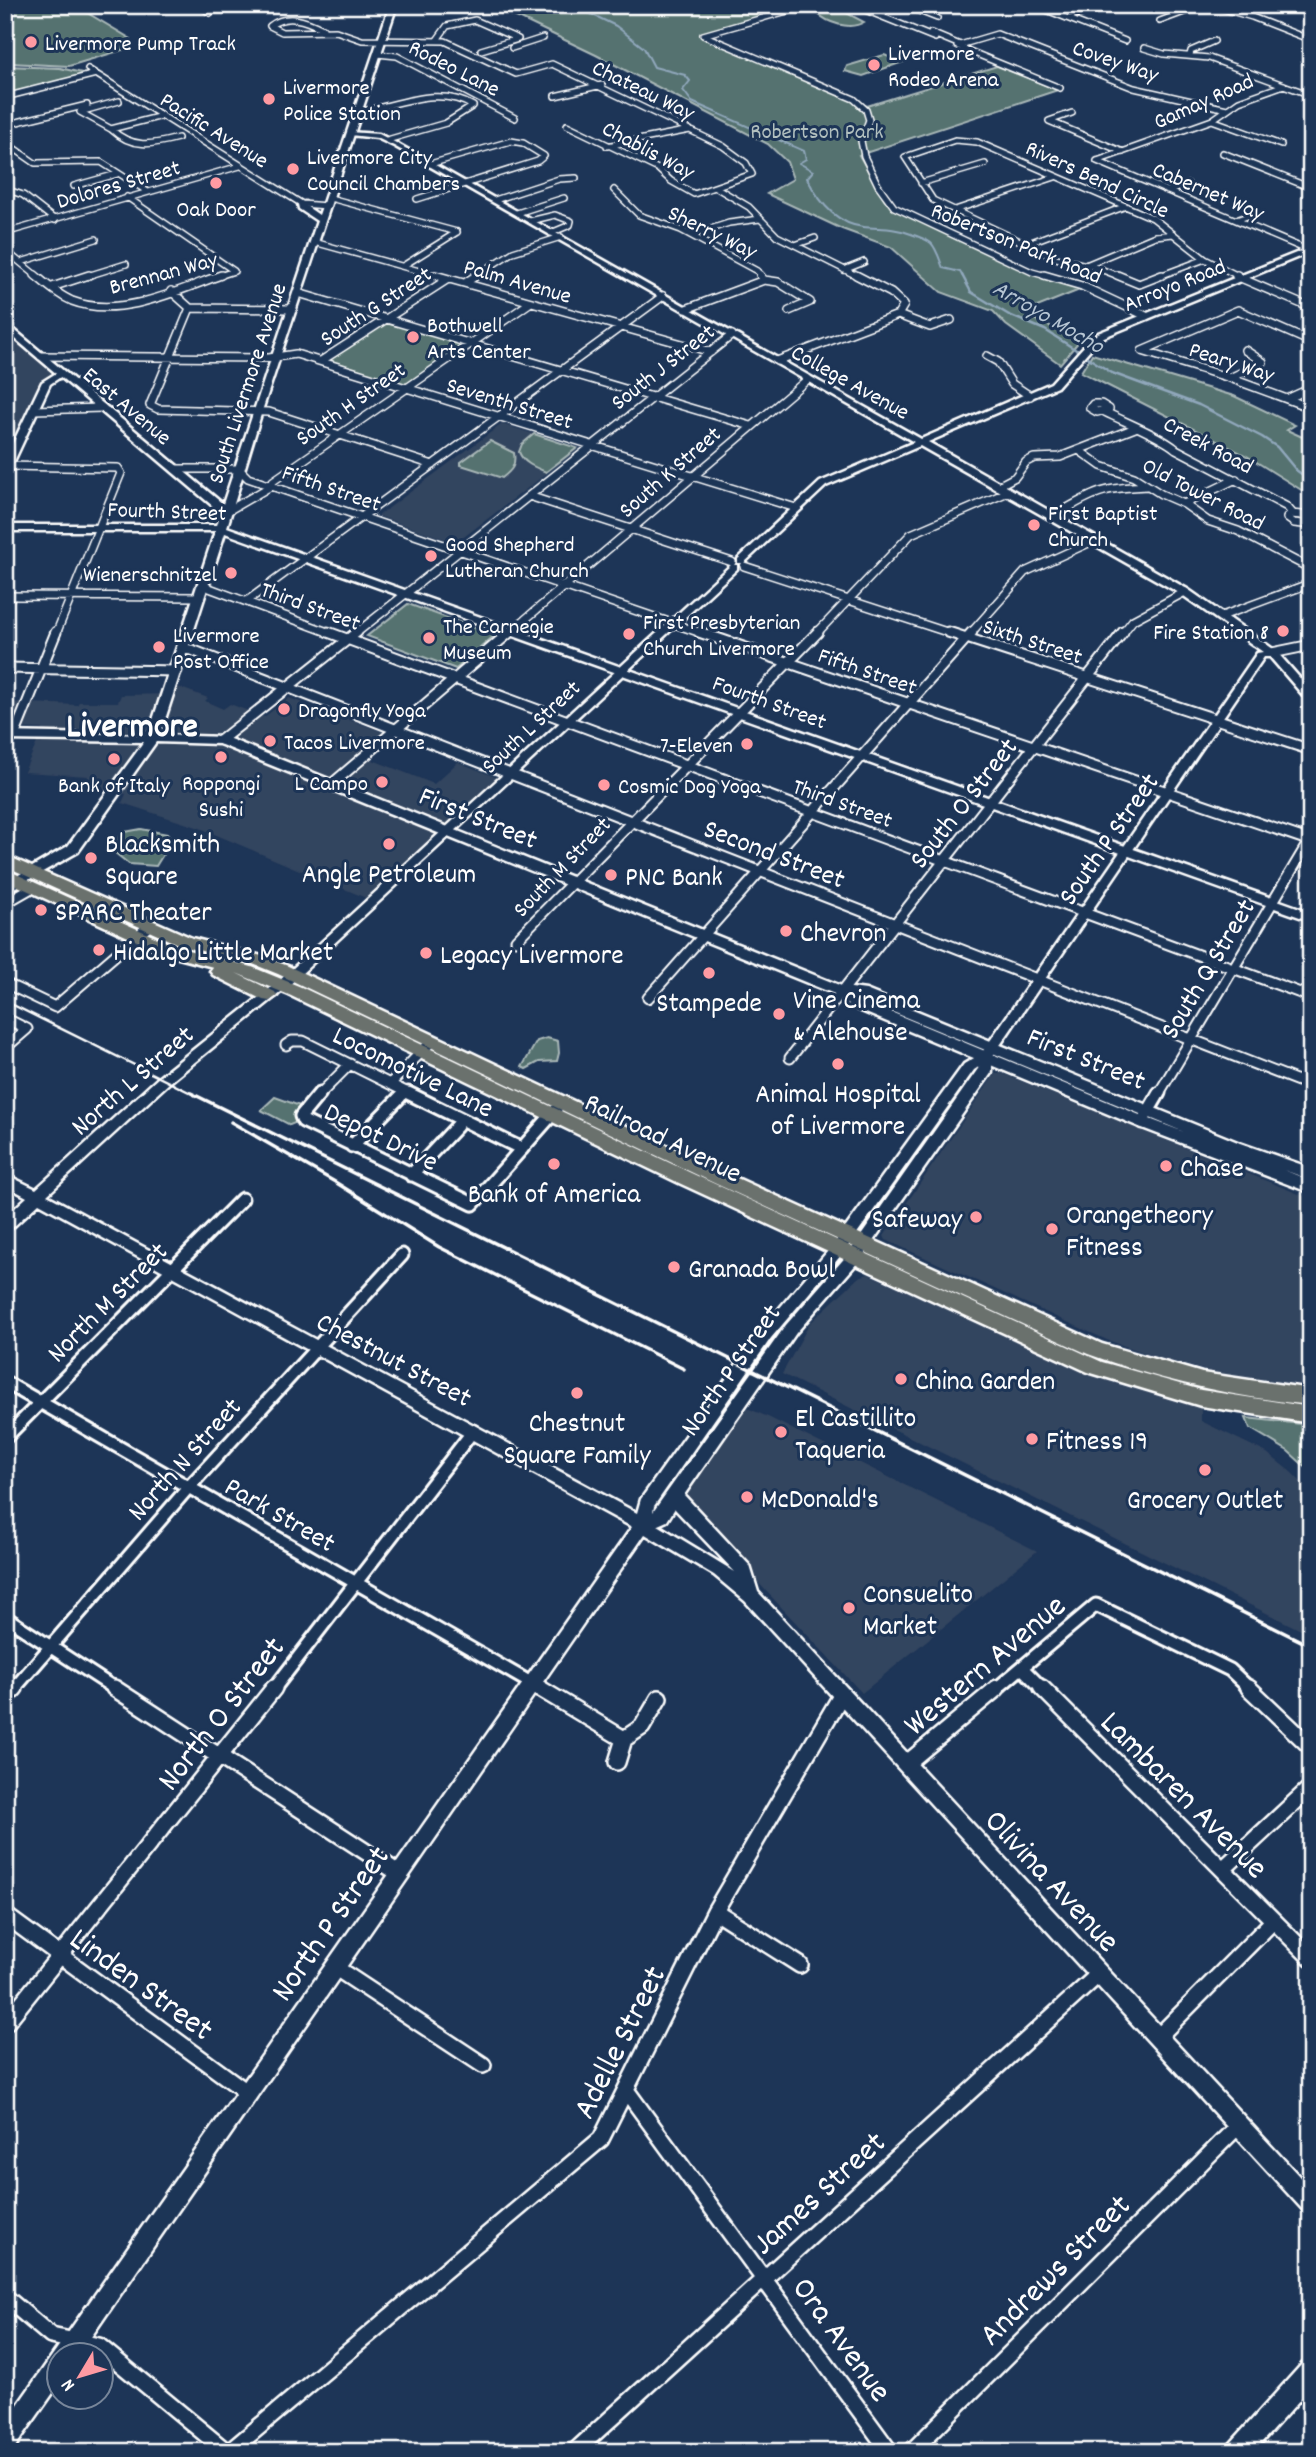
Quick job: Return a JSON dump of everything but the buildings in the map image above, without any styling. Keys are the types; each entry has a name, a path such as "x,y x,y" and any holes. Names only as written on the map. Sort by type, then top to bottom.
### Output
{"main road":[{"name":"South Livermore Avenue","path":"17,878 80,835 100,814 153,738 177,671 257,411 394,5"},
{"path":"302,204 302,208 322,221"},
{"name":"East Avenue","path":"5,325 226,512"},
{"name":"Fourth Street","path":"221,528 1311,917"},
{"name":"First Street","path":"10,734 75,739 221,740 842,992 861,993 989,1052 1145,1117 1243,1163 1308,1182"},
{"name":"Railroad Avenue","path":"5,860 17,878 144,930 257,960 288,980 850,1246 1070,1356 1120,1376 1213,1402 1311,1415"},
{"name":"Railroad Avenue","path":"144,930 184,955 288,980"},
{"path":"184,955 269,996"},
{"name":"Railroad Avenue","path":"850,1246 1127,1361 1214,1385 1311,1397"}],"street":[{"path":"199,5 210,13"},
{"name":"Robertson Park Road","path":"808,5 703,35 854,99 862,106 869,120 860,142 862,154 894,206 1032,272 1082,286 1146,316"},
{"path":"853,5 1060,88"},
{"path":"904,5 937,18"},
{"path":"1068,18 1109,5"},
{"path":"1160,21 1203,5"},
{"path":"1210,5 1252,17 1311,40"},
{"path":"1299,5 1311,8"},
{"path":"1044,9 1125,41"},
{"name":"Chateau Way","path":"323,29 306,33 282,32 270,26 281,19 303,19 323,29 343,32 354,39 439,37 480,53 516,74 552,64 602,85 737,154 752,170 749,177 717,188"},
{"path":"439,37 445,27 468,20 484,22 525,43"},
{"path":"439,37 484,22"},
{"path":"1254,29 1267,25"},
{"name":"Covey Way","path":"931,33 960,45 997,34 1135,88 1227,108"},
{"path":"480,53 499,51 542,38"},
{"path":"480,53 517,40"},
{"path":"1190,55 1191,51 1214,41"},
{"path":"491,47 499,51"},
{"path":"1144,48 1164,54 1190,55 1217,61 1311,95"},
{"name":"Rodeo Lane","path":"377,54 397,56 515,118"},
{"name":"Pacific Avenue","path":"88,69 302,204 328,202 457,232 403,266"},
{"path":"5,97 96,74"},
{"path":"555,96 602,85"},
{"name":"Gamay Road","path":"1097,162 1212,120 1239,101 1284,85"},
{"path":"5,125 128,94"},
{"path":"357,112 372,112 440,94 452,95 473,106 448,122 387,140"},
{"path":"5,132 119,101"},
{"path":"626,107 639,104"},
{"path":"80,113 111,129 129,145 136,147 178,138"},
{"path":"1072,113 1049,121 1123,152"},
{"path":"111,129 162,116"},
{"path":"1212,120 1281,145"},
{"name":"Chablis Way","path":"567,125 658,169 671,181 694,194 717,188"},
{"path":"396,145 451,129"},
{"path":"607,146 690,130"},
{"name":"College Avenue","path":"350,133 387,140 1185,592 1272,653 1311,698"},
{"path":"967,140 951,141 905,157 930,198 1056,258 1086,265 1139,284 1204,260"},
{"name":"Rivers Bend Circle","path":"967,140 1058,177 1124,208 1155,224 1183,252 1311,308"},
{"name":"Rivers Bend Circle","path":"967,140 1048,177 1159,221 1204,260"},
{"path":"417,199 538,161 544,156 523,143 511,141 430,164"},
{"path":"5,142 35,163 55,165 95,161 108,164 117,174 148,192"},
{"path":"1223,153 1311,188"},
{"name":"Cabernet Way","path":"1097,162 1309,250"},
{"path":"921,183 985,164"},
{"name":"Dolores Street","path":"5,233 240,166"},
{"path":"74,186 117,174"},
{"path":"955,210 1048,177 1058,177"},
{"path":"495,200 559,179 576,178"},
{"path":"1167,191 1188,184"},
{"path":"717,188 749,207 777,236 891,293 902,302 903,310 898,315 777,361"},
{"path":"5,189 23,195 55,220"},
{"name":"Sherry Way","path":"614,190 639,215 692,235 757,271 764,280 686,309"},
{"name":"Brennan Way","path":"52,287 79,304 101,307 125,304 233,271 127,197"},
{"path":"517,213 564,198"},
{"path":"1026,244 1124,208"},
{"path":"1236,220 1256,213"},
{"path":"530,221 555,215 571,220 570,225 551,233"},
{"path":"692,235 729,223 760,219"},
{"path":"1086,265 1155,236 1174,234"},
{"name":"South G Street","path":"465,284 513,252 561,237"},
{"path":"795,244 814,238"},
{"path":"21,262 96,239"},
{"name":"Palm Avenue","path":"314,242 711,352"},
{"path":"5,250 52,287 127,264"},
{"name":"Arroyo Road","path":"1030,396 1054,385 1101,335 1309,250"},
{"path":"844,270 864,262"},
{"name":"South G Street","path":"321,361 448,279"},
{"path":"764,280 778,282 810,302 789,311"},
{"path":"171,291 190,308 293,309"},
{"path":"298,293 751,426"},
{"path":"247,601 663,296"},
{"name":"South H Street","path":"226,512 271,486 273,481 339,434 531,302"},
{"path":"190,308 150,405 158,409 269,412 433,465"},
{"name":"Peary Way","path":"1311,342 1238,310 1142,351 1230,377 1311,408"},
{"path":"898,315 930,327 951,320"},
{"name":"South J Street","path":"221,740 732,335"},
{"path":"1230,377 1263,362 1245,350"},
{"name":"Seventh Street","path":"41,356 277,357 296,354 796,508"},
{"path":"987,356 998,362 1012,384 1030,396"},
{"path":"10,734 121,473 118,468 6,467 42,391 65,377"},
{"name":"South K Street","path":"332,784 808,379"},
{"path":"1289,398 1311,388"},
{"name":"South L Street","path":"288,980 823,484 1030,396"},
{"path":"34,410 102,408"},
{"name":"Creek Road","path":"1105,412 1166,440 1176,449 1287,507 1293,514"},
{"path":"998,485 1014,477 1030,460 1060,457 1080,451 1135,428"},
{"name":"Old Tower Road","path":"1080,451 1101,466 1134,477 1184,504 1208,521 1238,531 1311,569"},
{"name":"Fifth Street","path":"175,470 239,469 246,477 361,518 1310,840"},
{"path":"1184,504 1236,479"},
{"path":"1052,517 1092,493 1108,488 1147,486"},
{"name":"South M Street","path":"516,940 850,601 912,534 1008,492"},
{"name":"Sixth Street","path":"529,496 1311,750"},
{"name":"Fourth Street","path":"5,528 221,528"},
{"path":"648,998 1025,572 1093,541"},
{"path":"1222,616 1311,583"},
{"name":"Third Street","path":"5,596 202,591 247,601 1311,997"},
{"name":"South O Street","path":"790,1058 1133,620 1185,592"},
{"path":"1272,653 1311,645"},
{"name":"Second Street","path":"182,649 192,650 1311,1086"},
{"name":"South P Street","path":"850,1246 987,1069 989,1052 1084,912 1170,793 1261,655 1272,653"},
{"path":"5,668 177,671"},
{"name":"South Q Street","path":"1145,1117 1310,840"},
{"path":"5,903 17,878"},
{"path":"5,983 55,1007 144,930"},
{"name":"North L Street","path":"5,1226 164,1080 288,980"},
{"path":"5,1018 27,1029 5,1048"},
{"name":"Locomotive Lane","path":"286,1045 292,1041 303,1041 522,1149"},
{"path":"391,1083 428,1045"},
{"name":"Depot Drive","path":"350,1064 305,1108 301,1116 307,1124 472,1204 522,1149"},
{"path":"352,1146 400,1097"},
{"path":"522,1149 557,1109"},
{"path":"411,1175 457,1126"},
{"name":"Chestnut Street","path":"5,1179 317,1346 642,1525 720,1570 751,1596"},
{"name":"North M Street","path":"5,1438 242,1199"},
{"name":"North P Street","path":"642,1525 661,1516 850,1246"},
{"name":"North P Street","path":"75,2342 642,1525 647,1504 766,1334 850,1246"},
{"name":"North N Street","path":"5,1699 188,1488 402,1255"},
{"name":"Park Street","path":"5,1382 532,1685 549,1692 624,1739"},
{"name":"North O Street","path":"5,2024 356,1584 473,1431"},
{"path":"676,1495 681,1504 744,1570 751,1596"},
{"name":"Olivina Avenue","path":"751,1596 1311,2204"},
{"name":"Western Avenue","path":"906,1764 1096,1605 1230,1670 1311,1747"},
{"path":"5,1617 400,1874"},
{"name":"Lambaren Avenue","path":"1022,1668 1311,1958"},
{"name":"Adelle Street","path":"228,2452 601,2138 715,1910 842,1693"},
{"path":"617,1762 624,1739 642,1727 659,1698"},
{"path":"1223,1869 1311,1787"},
{"path":"715,1910 800,1965"},
{"name":"Linden Street","path":"5,1915 248,2093"},
{"path":"1157,2038 1273,1921"},
{"path":"335,1968 483,2065"},
{"name":"James Street","path":"574,2452 1099,1974"},
{"name":"Ora Avenue","path":"626,2090 890,2452"},
{"name":"Andrews Street","path":"911,2452 1238,2126"},
{"path":"5,2297 61,2342"},
{"path":"116,2360 228,2452"},
{"path":"1238,2452 1311,2371"},
{"path":"5,2442 46,2384"}],"shaded area":[{"path":"5,334 61,374 46,382 5,449"},
{"path":"502,424 580,448 456,543 378,516"},
{"path":"178,687 208,698 205,701 223,709 230,704 264,717 289,698 383,732 360,755 434,784 458,762 498,778 366,898 200,828 122,803 126,794 85,786 88,776 24,772 43,729 5,728 5,702 77,705 79,702 118,702 121,695 175,694"},
{"path":"1001,1073 1311,1199 1311,1386 1211,1372 1107,1340 886,1240 884,1236 995,1074"},
{"path":"868,1274 1114,1383 1201,1408 1201,1421 1267,1453 1291,1472 1311,1492 1311,1635 782,1374 810,1323 859,1277"},
{"path":"745,1407 1037,1551 862,1693 689,1509 684,1498"}],"green space":[{"path":"37,5 74,5 131,39 129,48 69,66 10,63 5,60 5,12"},
{"name":"Robertson Park","path":"484,5 802,5 704,33 867,106 997,66 1058,90 859,155 886,202 895,209 1029,272 1082,289 1022,313 1080,340 1060,364 1006,325 993,311 941,292 891,247 842,229 767,194 793,179 787,162 768,144 596,55 521,19"},
{"path":"821,9 841,10 864,22 852,26 839,25 816,12"},
{"name":"Livermore Rodeo Arena","path":"884,55 903,62 863,76 845,71 847,66"},
{"path":"5,66 60,68 91,75 5,96"},
{"path":"386,319 470,344 406,388 321,361"},
{"path":"1092,354 1234,396 1295,425 1287,430 1311,441 1311,496 1247,456 1081,372"},
{"path":"534,434 577,448 546,472 527,462 519,452 522,444"},
{"path":"490,441 514,453 512,467 502,478 461,465 461,462"},
{"path":"408,604 495,635 456,669 367,636"},
{"path":"141,829 167,834 179,846 164,853 156,866 129,864 114,852 114,842 125,832"},
{"path":"547,1038 558,1041 557,1061 539,1062 526,1069 522,1067 537,1041"},
{"path":"275,1097 300,1106 296,1114 297,1122 290,1125 261,1110"},
{"path":"1246,1418 1311,1425 1311,1472 1288,1451 1250,1428"}],"waterway":[{"name":"Arroyo Mocho","path":"556,5 555,8 565,13 589,13 616,26 644,48 654,67 685,75 690,81 683,90 692,102 804,151 806,159 799,163 813,171 807,178 822,202 836,216 853,225 899,230 924,239 931,243 937,252 943,268 960,272 963,277"},
{"name":"Arroyo Mocho","path":"962,275 971,292 1009,315 1045,330 1112,373 1199,405 1262,437 1277,447 1296,470 1311,481"}],"railway":[{"path":"5,1001 195,1095"},
{"path":"191,1093 1311,1646"},
{"path":"231,1122 335,1182 439,1247 684,1369"}],"place":[{"name":"Livermore Pump Track","path":"31,42"},
{"name":"Livermore Rodeo Arena","path":"874,65"},
{"name":"Livermore Police Station","path":"269,99"},
{"name":"Livermore City Council Chambers","path":"293,169"},
{"name":"Oak Door","path":"216,183"},
{"name":"Bothwell Arts Center","path":"413,337"},
{"name":"First Baptist Church","path":"1034,525"},
{"name":"Good Shepherd Lutheran Church","path":"431,556"},
{"name":"Wienerschnitzel","path":"231,573"},
{"name":"Fire Station 8","path":"1283,631"},
{"name":"First Presbyterian Church Livermore","path":"629,634"},
{"name":"The Carnegie Museum","path":"429,638"},
{"name":"Livermore Post Office","path":"159,647"},
{"name":"Dragonfly Yoga","path":"284,709"},
{"name":"Tacos Livermore","path":"270,741"},
{"name":"7-Eleven","path":"747,744"},
{"name":"Roppongi Sushi","path":"221,757"},
{"name":"Bank of Italy","path":"114,759"},
{"name":"L Campo","path":"382,782"},
{"name":"Cosmic Dog Yoga","path":"604,785"},
{"name":"Angle Petroleum","path":"389,844"},
{"name":"Blacksmith Square","path":"91,858"},
{"name":"PNC Bank","path":"611,875"},
{"name":"SPARC Theater","path":"41,910"},
{"name":"Chevron","path":"786,931"},
{"name":"Hidalgo Little Market","path":"99,950"},
{"name":"Legacy Livermore","path":"426,953"},
{"name":"Stampede","path":"709,973"},
{"name":"Vine Cinema & Alehouse","path":"779,1014"},
{"name":"Animal Hospital of Livermore","path":"838,1064"},
{"name":"Bank of America","path":"554,1164"},
{"name":"Chase","path":"1166,1166"},
{"name":"Safeway","path":"976,1217"},
{"name":"Orangetheory Fitness","path":"1052,1229"},
{"name":"Granada Bowl","path":"674,1267"},
{"name":"China Garden","path":"901,1379"},
{"name":"Chestnut Square Family","path":"577,1393"},
{"name":"El Castillito Taqueria","path":"781,1432"},
{"name":"Fitness 19","path":"1032,1439"},
{"name":"Grocery Outlet","path":"1205,1470"},
{"name":"McDonald's","path":"747,1497"},
{"name":"Consuelito Market","path":"849,1608"}],"district":[{"name":"Livermore","path":"132,724"}]}
